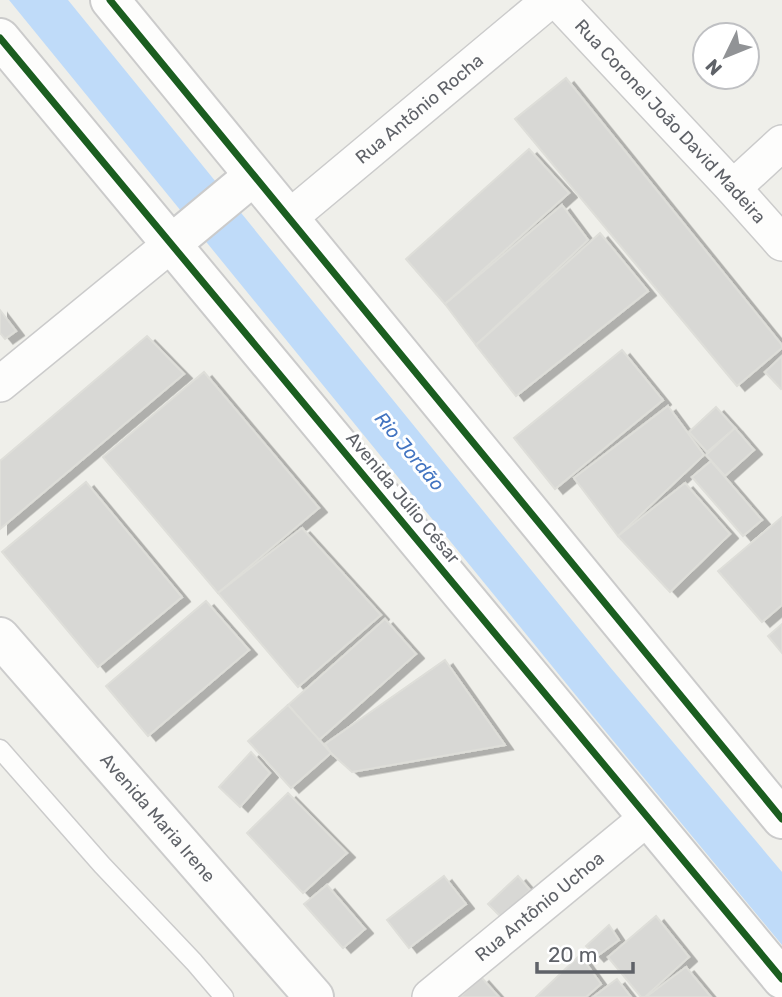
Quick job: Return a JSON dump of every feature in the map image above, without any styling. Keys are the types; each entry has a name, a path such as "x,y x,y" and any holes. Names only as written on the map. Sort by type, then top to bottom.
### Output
{"street":[{"path":"110,0 250,179 289,218 782,819"},
{"name":"Rua Antônio Rocha","path":"289,218 550,0"},
{"name":"Rua Coronel João David Madeira","path":"557,0 782,243"},
{"name":"Avenida Júlio César","path":"0,38 176,241 647,818 782,979"},
{"path":"733,188 782,143"},
{"path":"0,384 250,179"},
{"name":"Avenida Maria Irene","path":"0,637 314,997"},
{"name":"Rua Antônio Uchoa","path":"430,997 647,818"}],"lane":[{"path":"0,749 223,997"}],"water":[{"name":"Rio Jordão","path":"9,0 68,0 610,667 782,872 782,945 587,709"}],"building":[{"path":"566,78 782,345 782,348 737,386 515,119"},
{"path":"529,149 569,193 445,304 406,259"},
{"path":"562,205 588,240 476,345 445,304"},
{"path":"600,233 648,291 516,396 476,345"},
{"path":"0,310 16,331 5,339 0,333"},
{"path":"147,336 184,374 0,529 0,461"},
{"path":"622,350 663,400 555,489 514,438"},
{"path":"782,356 782,388 781,389 765,372"},
{"path":"204,372 319,508 218,593 103,457"},
{"path":"668,406 704,455 618,536 574,478"},
{"path":"716,407 735,428 707,452 689,432"},
{"path":"735,428 754,450 725,476 706,455"},
{"path":"711,461 762,520 743,536 692,477"},
{"path":"86,482 182,597 98,667 2,552"},
{"path":"685,483 730,534 670,592 618,536"},
{"path":"782,517 782,605 762,622 718,571"},
{"path":"302,528 381,615 298,687 218,593"},
{"path":"206,601 249,650 148,736 106,686"},
{"path":"385,619 416,654 319,740 288,705"},
{"path":"782,624 782,653 768,636"},
{"path":"445,660 505,745 352,772 331,753 325,744"},
{"path":"288,705 331,753 291,788 248,741"},
{"path":"251,752 270,773 240,807 219,787"},
{"path":"288,793 347,853 303,893 247,833"},
{"path":"444,876 466,904 409,948 387,920"},
{"path":"518,876 530,890 501,917 488,904"},
{"path":"327,885 365,929 343,948 304,904"},
{"path":"656,916 689,957 645,997 641,997 608,957"},
{"path":"609,925 619,940 596,957 586,946"},
{"path":"580,955 601,984 586,997 536,997"},
{"path":"686,967 711,997 646,997"},
{"path":"481,977 499,997 461,996"},
{"path":"617,979 631,997 593,997"}],"cycle path":[{"path":"110,0 782,819"},
{"path":"0,38 782,979"}]}
